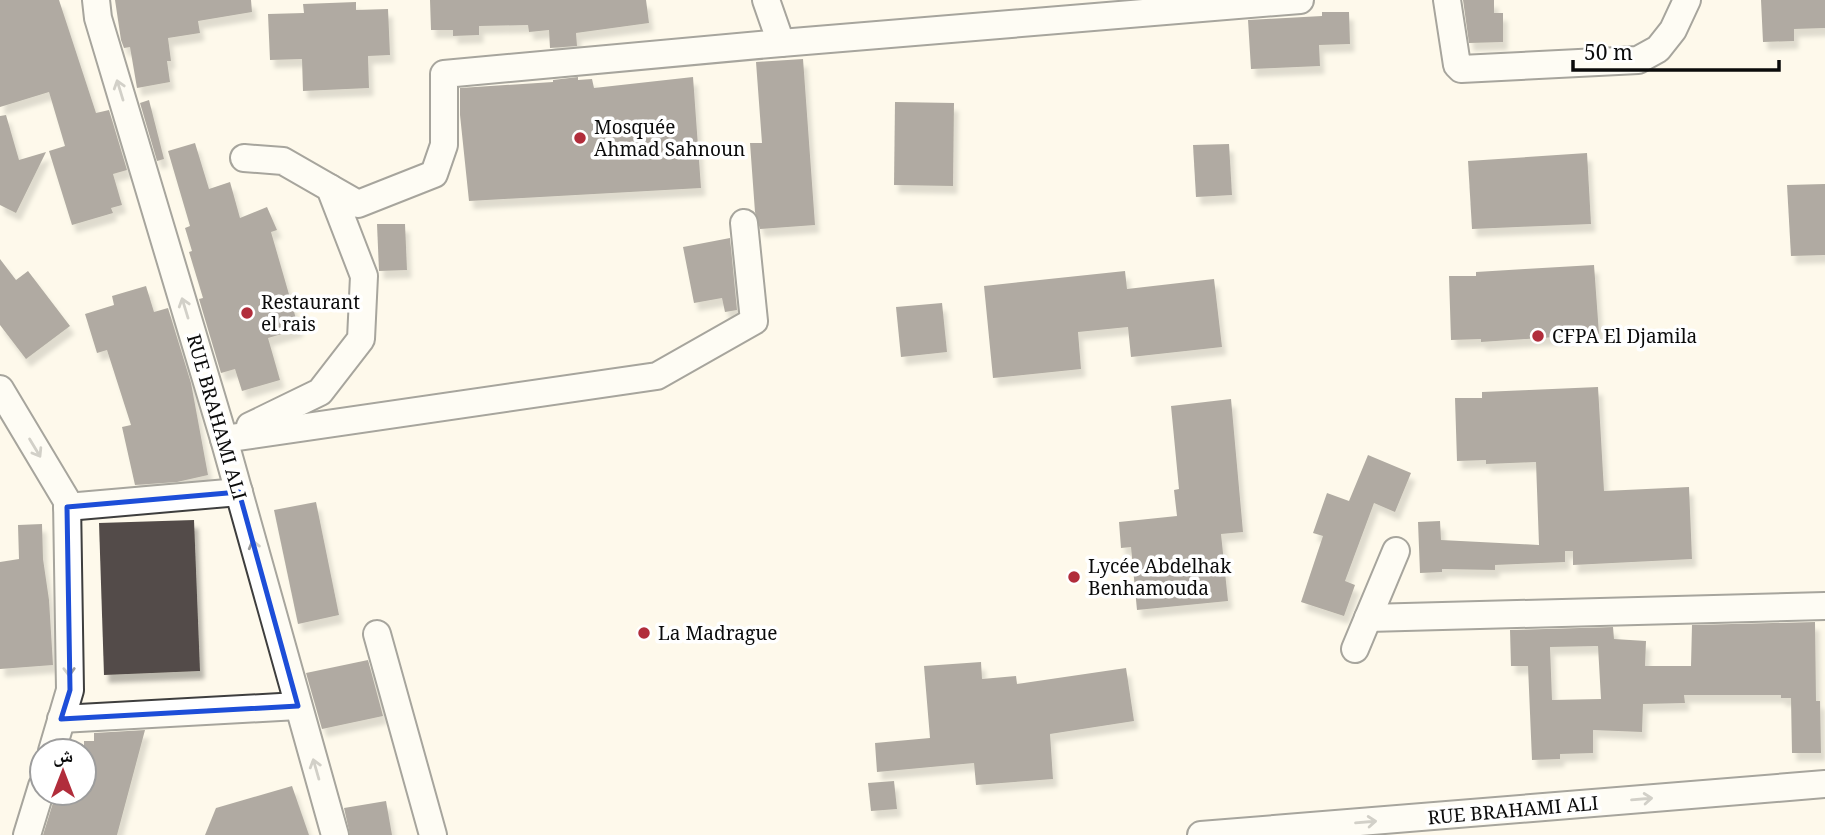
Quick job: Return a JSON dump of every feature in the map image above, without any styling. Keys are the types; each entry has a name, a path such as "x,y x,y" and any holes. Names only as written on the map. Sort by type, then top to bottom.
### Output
{"street":[{"name":"RUE BRAHAMI ALI","path":"96,0 98,18 224,439 335,835"},
{"path":"766,0 781,43"},
{"path":"244,158 283,160 358,204 434,174 444,145 444,74 1300,0"},
{"path":"1447,0 1457,65 1461,69 1638,60 1658,49 1672,30 1687,0"},
{"path":"224,439 320,393 361,339 364,276 330,188"},
{"path":"224,439 657,376 754,321 744,223"},
{"path":"0,389 67,501 70,690 56,737"},
{"path":"67,507 239,492"},
{"path":"1355,649 1396,551"},
{"path":"1368,618 1825,606"},
{"path":"377,634 433,835"},
{"path":"61,719 298,706"},
{"name":"RUE BRAHAMI ALI","path":"1201,835 1825,785"},
{"path":"27,835 36,807"}],"highlighted area":[{"path":"239,492 298,706 61,719 70,690 67,507"}],"building":[{"path":"0,0 59,0 96,113 109,110 127,170 113,174 122,205 111,208 113,213 72,225 49,151 65,146 49,92 0,107"},
{"path":"115,0 251,0 252,12 198,21 200,33 168,38 170,82 137,88 130,47 124,48 121,40"},
{"path":"430,0 646,0 649,23 576,33 577,46 550,48 549,30 529,32 528,25 479,26 479,35 453,36 453,30 431,30"},
{"path":"1463,0 1494,0 1494,13 1503,13 1503,42 1469,43"},
{"path":"1761,0 1825,0 1825,28 1794,29 1794,41 1763,42"},
{"path":"356,2 356,10 388,9 390,55 368,56 369,88 303,91 302,59 270,60 268,14 304,13 303,4"},
{"path":"1322,12 1349,12 1350,44 1319,45 1320,66 1251,69 1248,20 1322,16"},
{"path":"803,59 815,225 760,229 755,212 750,143 762,143 756,62"},
{"name":"Mosquée Ahmad Sahnoun","path":"578,77 578,80 592,79 594,88 693,77 701,188 469,201 460,115 460,88 553,82"},
{"path":"149,100 164,159 157,161 140,103"},
{"path":"895,102 954,103 953,186 894,185"},
{"path":"6,115 19,160 46,152 16,213 0,205 0,116"},
{"path":"195,143 209,189 230,182 240,218 267,207 277,230 271,232 299,329 268,338 280,380 242,391 235,369 221,373 199,299 203,298 189,252 192,251 185,228 190,226 168,151"},
{"path":"1229,144 1232,195 1196,197 1193,145"},
{"path":"1587,153 1591,224 1472,229 1468,161"},
{"path":"1825,184 1825,255 1791,256 1787,185"},
{"path":"377,224 405,224 407,270 379,271"},
{"path":"730,238 737,310 725,312 722,298 694,303 683,247"},
{"path":"0,259 16,280 28,271 70,326 26,359 0,325"},
{"path":"1594,265 1599,334 1481,342 1481,339 1451,340 1449,276"},
{"path":"1125,271 1127,289 1214,279 1222,347 1131,357 1128,327 1078,332 1081,369 993,378 984,286"},
{"path":"146,286 154,312 168,308 191,383 208,475 177,482 135,485 122,427 131,425 107,350 97,353 85,314 114,305 112,296"},
{"path":"942,303 947,352 901,357 896,307"},
{"path":"1598,387 1604,491 1689,487 1692,559 1573,565 1573,551 1565,551 1565,562 1495,565 1495,570 1442,569 1442,572 1420,573 1418,522 1440,521 1441,540 1539,545 1536,462 1486,464 1486,460 1457,461 1455,398 1482,398 1482,392"},
{"path":"1231,399 1243,532 1221,534 1228,601 1137,610 1131,547 1121,548 1119,522 1177,516 1174,490 1179,489 1171,406"},
{"path":"1368,455 1411,473 1395,512 1374,503 1345,581 1355,585 1344,616 1301,602 1323,536 1313,533 1327,493 1349,501"},
{"path":"316,502 339,615 298,624 274,510"},
{"path":"194,520 200,671 104,675 99,523"},
{"path":"42,524 53,665 0,669 0,562 19,559 18,525"},
{"path":"1815,622 1816,701 1820,701 1821,753 1792,753 1791,698 1781,698 1781,695 1684,695 1685,703 1643,704 1642,732 1593,730 1593,753 1560,754 1560,759 1532,760 1528,666 1511,666 1510,630 1613,627 1614,639 1646,641 1645,666 1691,666 1692,625","holes":["1598,646 1601,699 1552,700 1550,647"]},
{"path":"368,660 383,716 322,729 306,673"},
{"path":"981,662 982,679 1016,676 1017,684 1126,668 1134,721 1050,734 1053,779 976,785 974,763 877,772 875,743 930,738 924,666"},
{"path":"145,730 117,835 43,835 52,807 98,807 98,737 94,737 94,733"},
{"path":"894,781 897,809 871,811 868,783"},
{"path":"292,786 309,835 205,835 216,808"},
{"path":"386,801 392,835 350,835 344,808"}],"place":[{"name":"Mosquée Ahmad Sahnoun","path":"580,138"},
{"name":"Restaurant el rais","path":"247,313"},
{"name":"CFPA El Djamila","path":"1538,336"},
{"name":"Lycée Abdelhak Benhamouda","path":"1074,577"},
{"name":"La Madrague","path":"644,633"}]}
